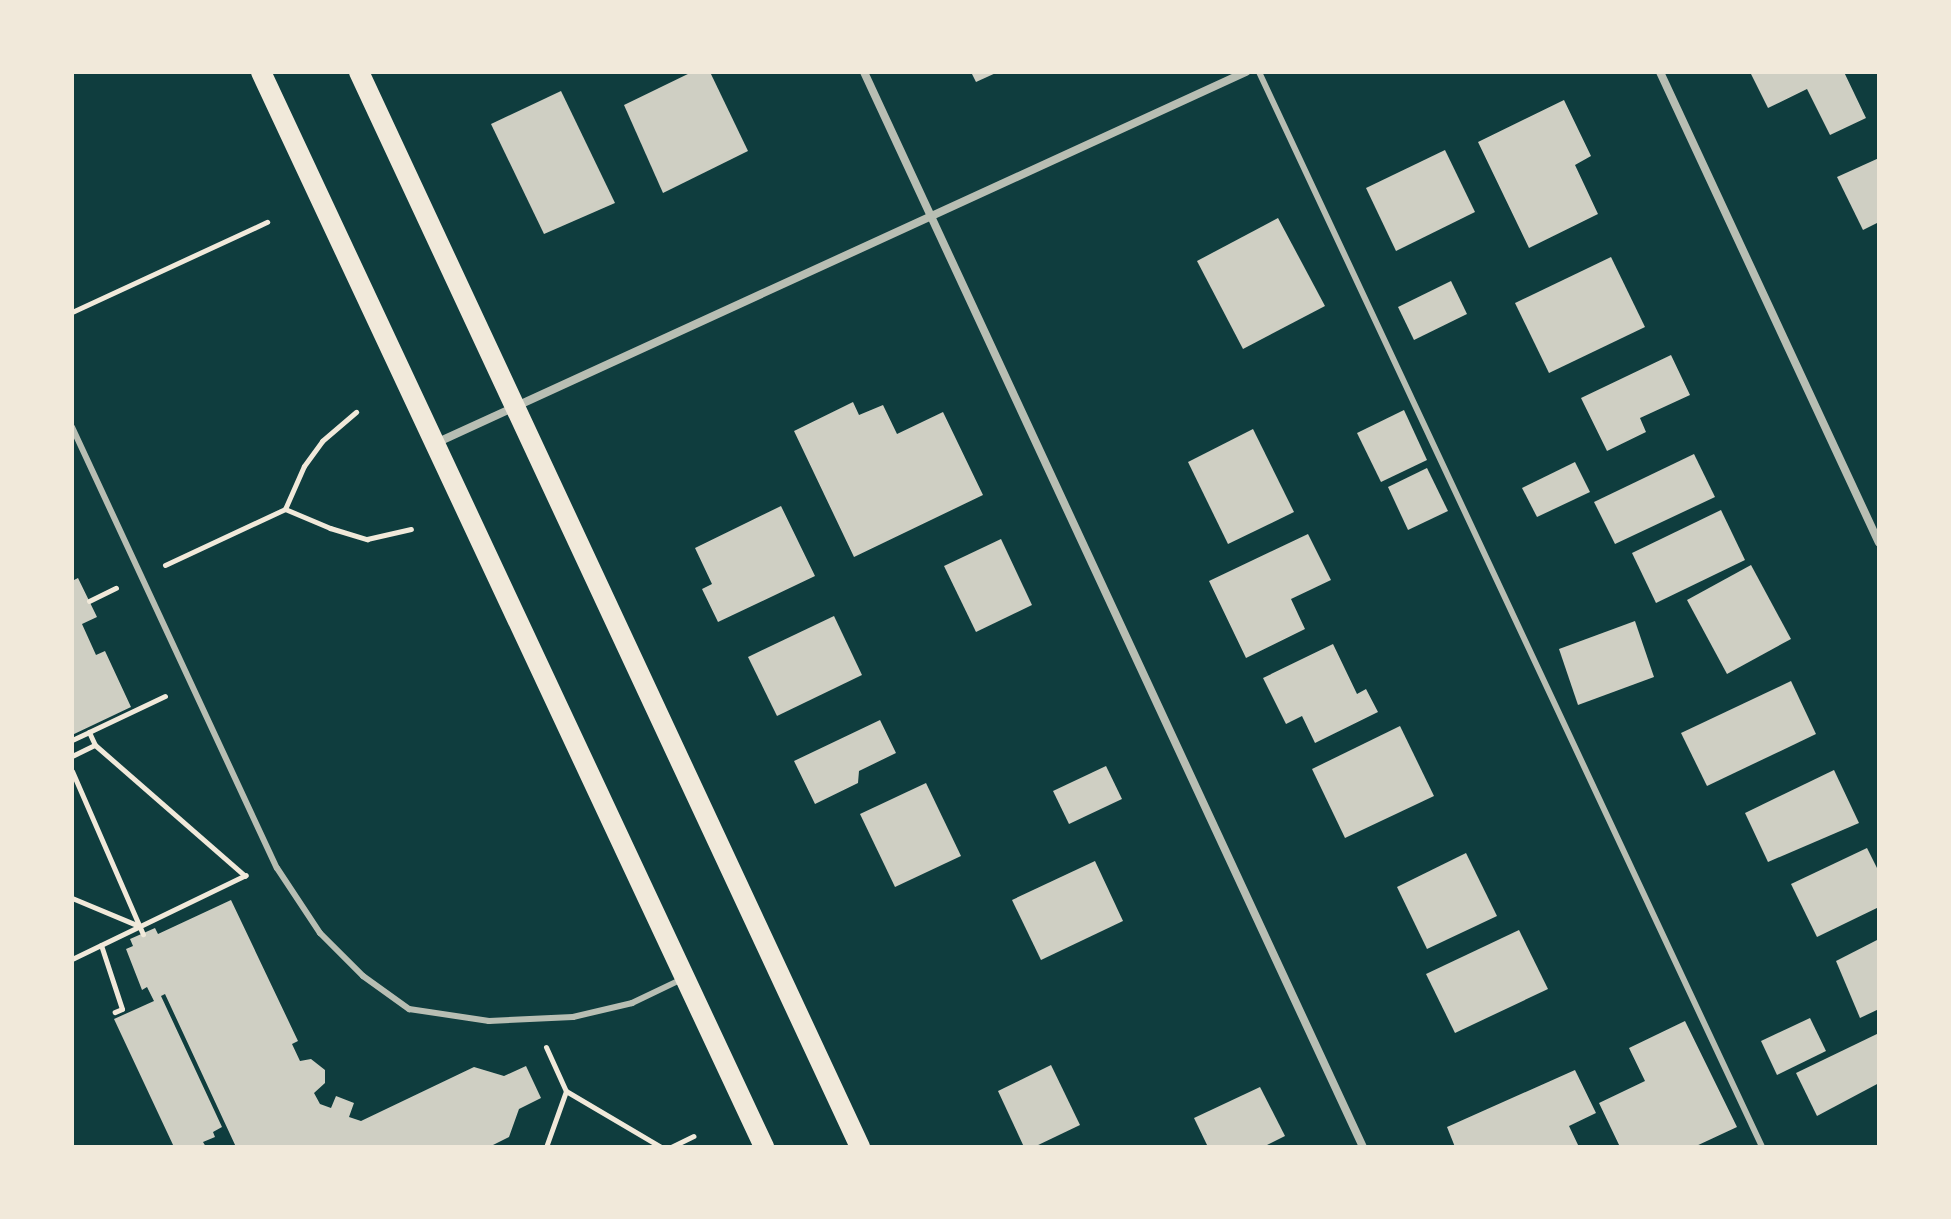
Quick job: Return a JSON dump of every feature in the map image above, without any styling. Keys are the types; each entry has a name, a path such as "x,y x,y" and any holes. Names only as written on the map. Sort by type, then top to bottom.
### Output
{"main road":[{"path":"261,72 764,1147"},
{"path":"359,72 860,1147"}],"street":[{"path":"864,72 1363,1147"},
{"path":"435,444 1246,72"},
{"path":"1660,72 1879,543"}],"lane":[{"path":"1259,72 1762,1147"},
{"path":"72,427 277,868 320,933 363,976 409,1009 489,1021 573,1017 632,1003 685,978"}],"path":[{"path":"72,312 267,222"},
{"path":"89,601 285,509 304,466 322,441 356,412"},
{"path":"285,509 367,539 411,529"},
{"path":"72,740 191,683"},
{"path":"89,732 95,745 246,877"},
{"path":"72,756 95,745"},
{"path":"72,771 141,930"},
{"path":"72,959 141,930 246,877 277,868"},
{"path":"72,898 141,930"},
{"path":"100,945 122,1009 115,1012"},
{"path":"534,1019 566,1091 661,1147"},
{"path":"546,1147 566,1091"},
{"path":"671,1147 694,1136"}],"building":[{"path":"692,72 710,72 748,151 663,193 624,105"},
{"path":"971,72 998,72 976,82"},
{"path":"1750,72 1844,72 1866,118 1830,135 1807,89 1768,108"},
{"path":"561,91 615,203 544,234 491,124"},
{"path":"1564,100 1591,156 1575,165 1598,214 1529,248 1478,142"},
{"path":"1445,150 1475,212 1396,251 1366,188"},
{"path":"1879,158 1879,222 1863,230 1837,177"},
{"path":"1278,218 1325,306 1243,349 1197,261"},
{"path":"1611,257 1645,327 1549,373 1515,303"},
{"path":"1451,281 1467,314 1414,340 1398,307"},
{"path":"1671,355 1690,395 1640,418 1646,432 1607,451 1581,398"},
{"path":"853,402 859,415 883,405 897,434 943,412 983,495 854,557 794,431"},
{"path":"1404,410 1427,460 1381,482 1357,433"},
{"path":"1253,429 1294,512 1228,544 1188,462"},
{"path":"1694,454 1715,497 1615,544 1594,502"},
{"path":"1575,462 1590,492 1537,517 1522,488"},
{"path":"1427,468 1448,511 1408,530 1388,487"},
{"path":"781,506 815,576 718,622 702,589 712,584 695,548"},
{"path":"1721,510 1745,560 1656,603 1632,553"},
{"path":"1308,534 1331,580 1291,599 1305,629 1246,658 1209,581"},
{"path":"1001,539 1032,605 976,632 944,566"},
{"path":"1751,565 1791,639 1727,674 1687,600"},
{"path":"78,578 97,617 82,624 96,655 105,651 131,707 72,735 72,581"},
{"path":"834,616 862,675 777,716 748,657"},
{"path":"1635,621 1654,677 1578,705 1559,649"},
{"path":"1333,644 1357,694 1366,689 1378,712 1315,743 1302,716 1286,724 1263,678"},
{"path":"1791,681 1816,734 1707,786 1681,733"},
{"path":"880,720 896,753 859,771 858,783 815,804 794,761"},
{"path":"1400,726 1434,796 1345,838 1312,769"},
{"path":"1106,766 1122,799 1069,824 1053,791"},
{"path":"1834,770 1859,823 1768,862 1745,813"},
{"path":"926,783 961,856 895,887 860,814"},
{"path":"1867,848 1879,872 1879,907 1817,937 1791,884"},
{"path":"1466,853 1497,916 1427,949 1397,887"},
{"path":"1095,861 1123,921 1041,960 1012,900"},
{"path":"231,900 298,1041 292,1044 300,1061 311,1059 325,1070 325,1083 314,1093 320,1104 331,1108 336,1096 354,1103 349,1117 361,1121 474,1067 504,1076 526,1066 541,1098 519,1109 509,1137 489,1147 236,1147 165,994 161,996 222,1127 213,1132 215,1137 203,1142 206,1147 174,1147 114,1019 154,1001 147,987 142,990 126,949 133,946 130,939 155,928 158,934"},
{"path":"1519,930 1548,989 1455,1033 1426,974"},
{"path":"1879,939 1879,1009 1860,1018 1836,961"},
{"path":"1810,1018 1826,1051 1777,1075 1761,1041"},
{"path":"1685,1021 1737,1127 1694,1147 1620,1147 1599,1103 1645,1081 1629,1048"},
{"path":"1879,1033 1879,1083 1817,1116 1796,1073"},
{"path":"1051,1065 1080,1125 1034,1147 1024,1147 998,1091"},
{"path":"1575,1070 1596,1113 1569,1126 1579,1147 1455,1147 1447,1127"},
{"path":"1260,1087 1285,1136 1263,1147 1208,1147 1194,1118"}]}
